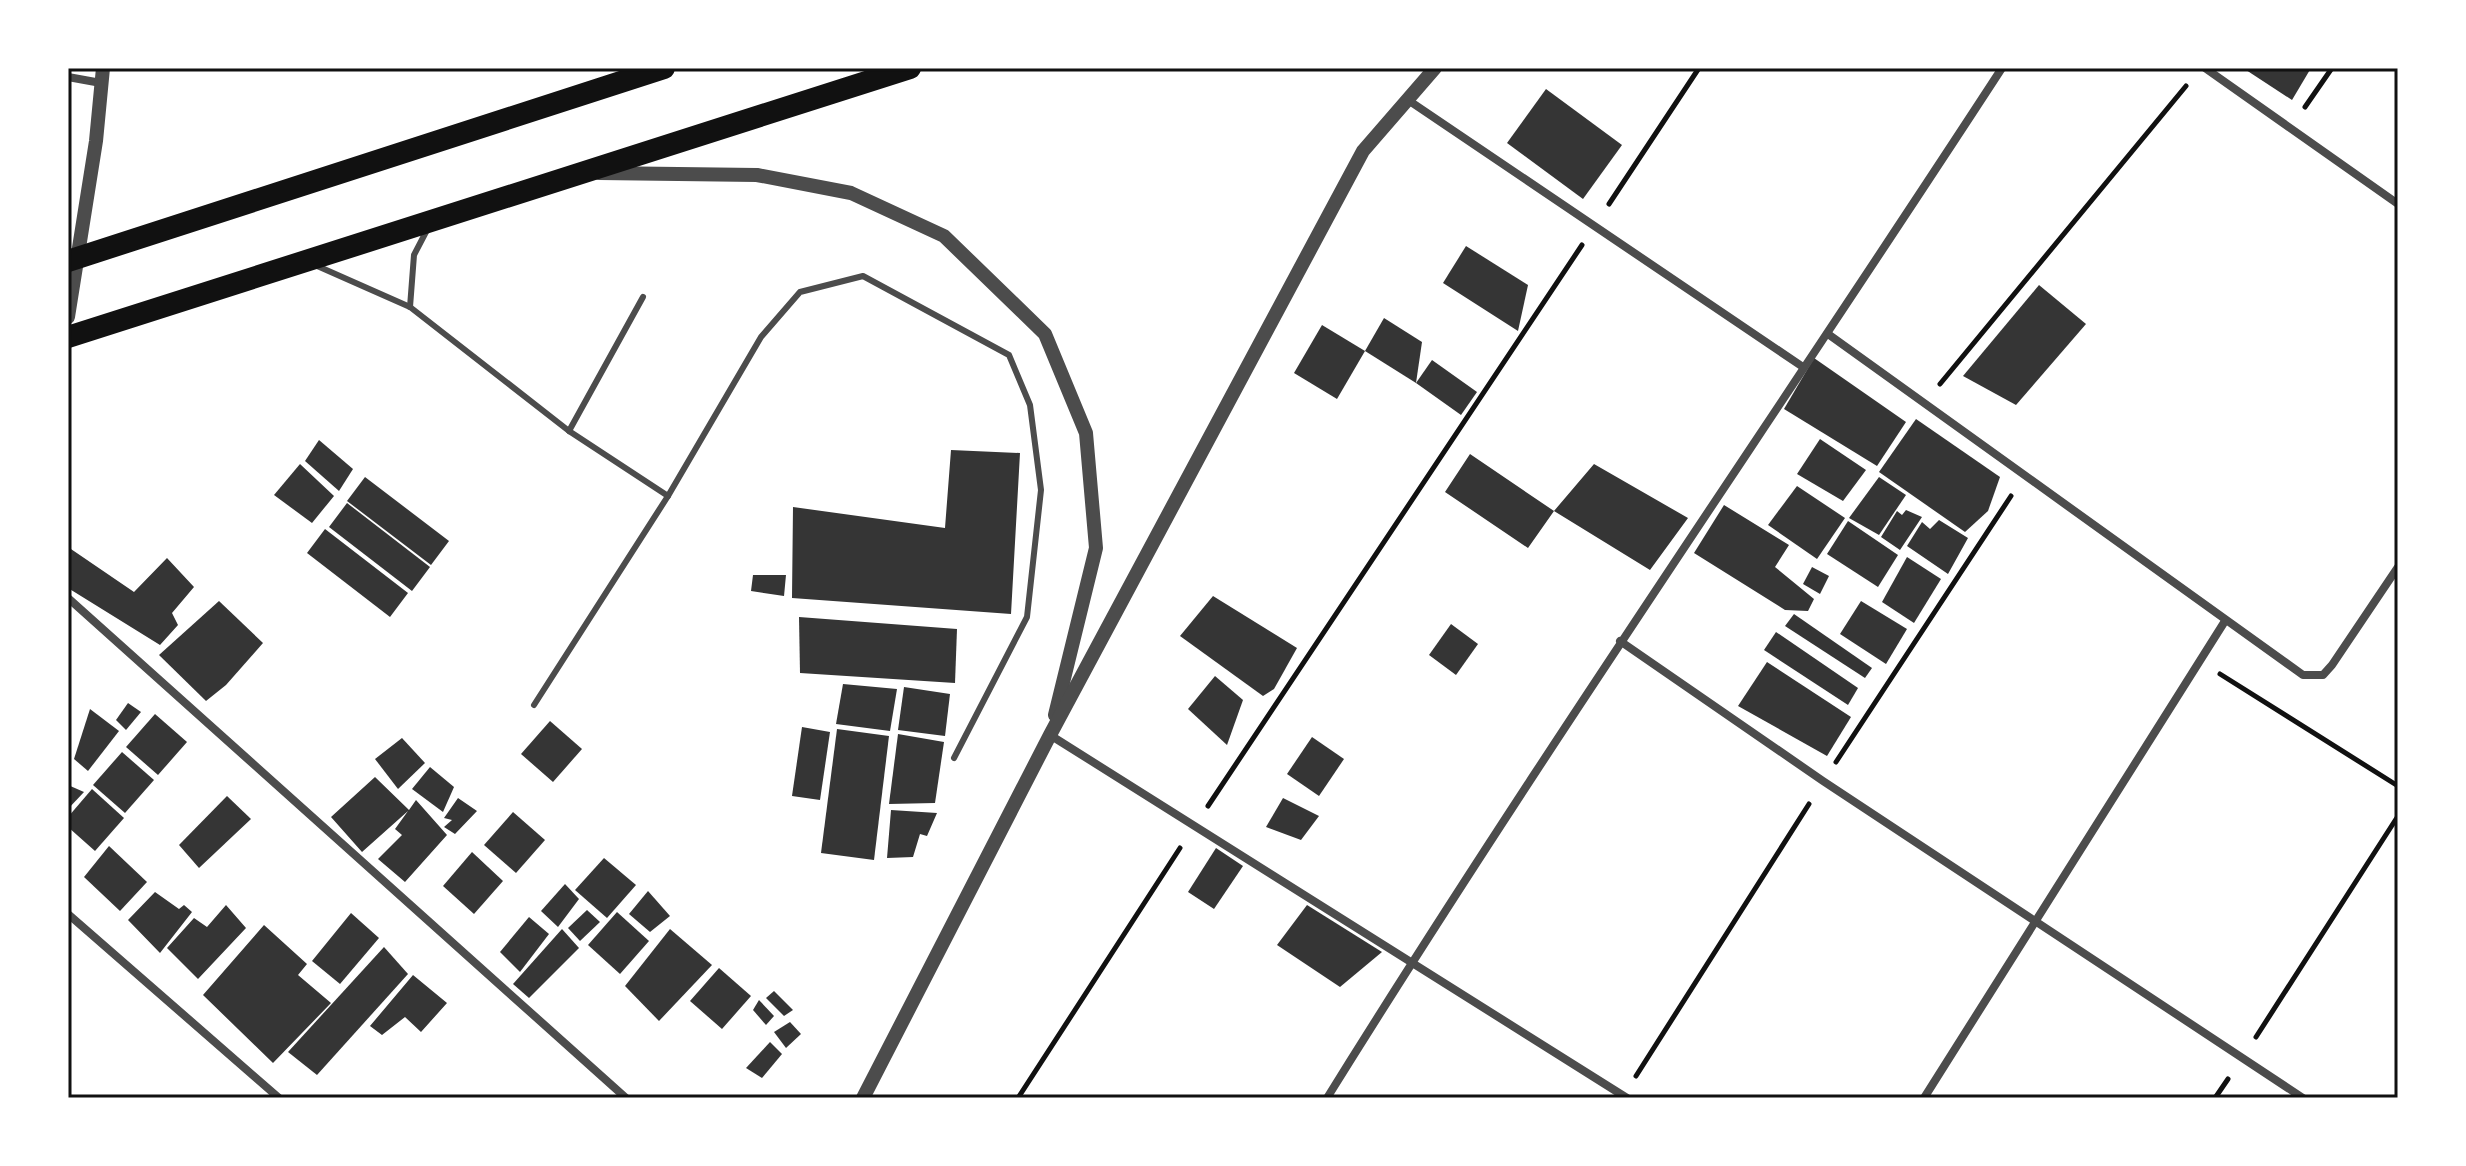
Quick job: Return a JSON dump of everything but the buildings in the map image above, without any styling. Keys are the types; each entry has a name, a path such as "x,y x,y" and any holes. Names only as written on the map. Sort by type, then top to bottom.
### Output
{"highway":[{"path":"68,261 664,68"},
{"path":"68,337 910,68"}],"street":[{"path":"863,1098 1050,735 1363,151 1435,68"},
{"path":"1327,1098 1411,962 1620,641 1828,334 2002,68"},
{"path":"2205,68 2292,126 2398,204"},
{"path":"68,77 102,75 96,141 68,317"},
{"path":"1408,100 1803,367"},
{"path":"579,172 757,175 851,193 944,236 1045,334 1086,433 1096,548 1050,735"},
{"path":"1828,334 2303,675 2323,675 2398,567"},
{"path":"68,598 626,1098"},
{"path":"1924,1098 2225,621"},
{"path":"1620,641 1823,781 2303,1098"},
{"path":"1050,735 1627,1098"},
{"path":"68,914 279,1098"}],"lane":[{"path":"410,307 414,255 432,220"},
{"path":"305,261 410,307 569,431 668,496"},
{"path":"534,705 668,496 761,337 800,292 863,276 1009,355 1030,405 1041,490 1027,617 954,758"},
{"path":"569,431 643,297"}],"path":[{"path":"1018,1098 1194,826 1699,68"},
{"path":"2292,126 2332,68"},
{"path":"1924,403 2191,80"},
{"path":"2199,660 2398,786"},
{"path":"2215,1098 2398,816"}]}
